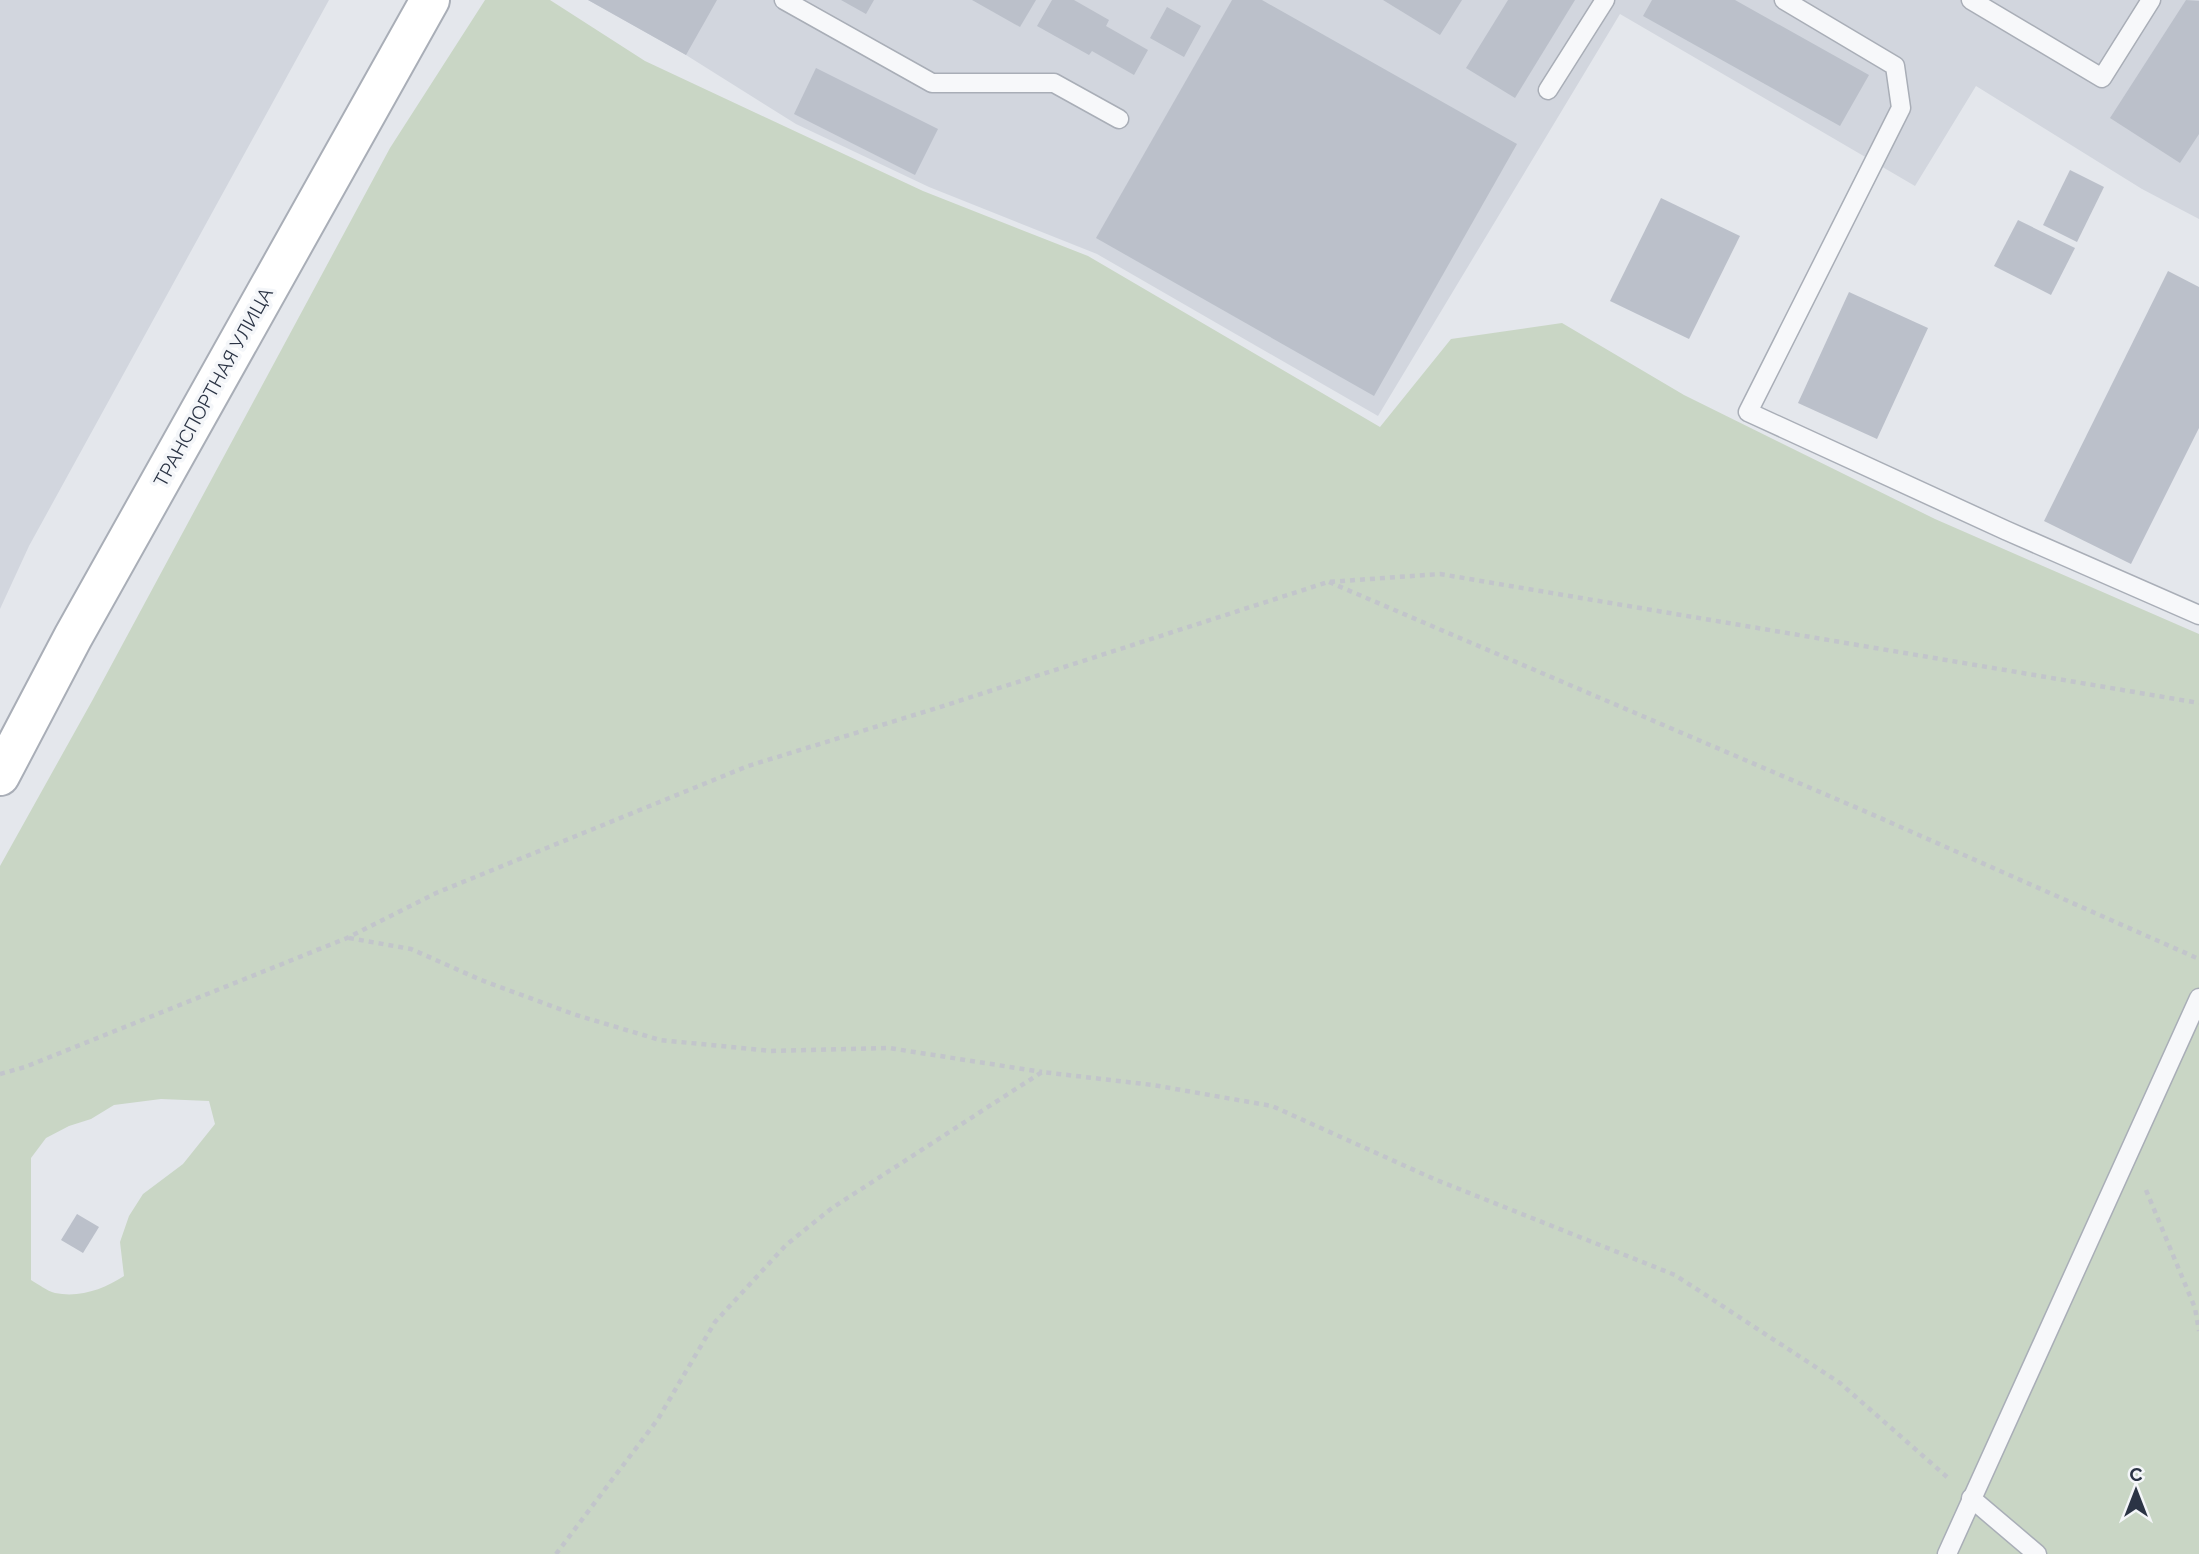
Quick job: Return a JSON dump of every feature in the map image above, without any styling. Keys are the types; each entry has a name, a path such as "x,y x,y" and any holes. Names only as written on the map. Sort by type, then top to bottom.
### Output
{"street":[{"name":"ТРАНСПОРТНАЯ УЛИЦА","path":"0,776 73,637 430,0"}],"lane":[{"path":"784,0 932,83 1055,83 1119,119"},
{"path":"1548,90 1605,0"},
{"path":"1784,0 1895,66 1901,108 1748,412 2005,530 2199,615"},
{"path":"1971,0 2102,78 2151,0"},
{"path":"1947,1554 2199,998"},
{"path":"1971,1499 2037,1554"}],"path":[{"path":"0,1074 25,1067 347,938 436,894 748,766 1328,582 1440,574 2199,703"},
{"path":"1328,582 1869,813 2199,959"},
{"path":"347,938 411,949 481,980 576,1015 660,1040 771,1051 888,1048 1042,1072 1153,1085 1272,1106 1434,1179 1675,1275 1840,1383 1971,1499"},
{"path":"556,1554 658,1419 715,1322 786,1245 832,1208 1042,1072"},
{"path":"2130,1151 2195,1308 2199,1331"}],"shaded area":[{"path":"0,0 329,0 29,546 0,609"},
{"path":"588,0 2199,0 2199,219 2142,189 1976,86 1915,186 1620,14 1378,416 1097,254 929,187 796,124 686,55"}],"green space":[{"path":"485,0 550,0 645,61 923,191 1088,256 1380,427 1451,339 1562,323 1684,395 1935,519 2199,634 2199,1554 0,1554 0,866 390,148","holes":["161,1099 209,1101 215,1124 183,1164 143,1194 129,1216 120,1242 124,1276 100,1288 74,1294 52,1292 31,1280 31,1158 46,1138 69,1126 91,1119 114,1105"]}],"building":[{"path":"588,0 717,0 686,55"},
{"path":"841,0 874,0 866,14"},
{"path":"972,0 1036,0 1020,27"},
{"path":"1052,0 1074,0 1109,20 1106,26 1148,50 1134,75 1092,51 1089,55 1037,26"},
{"path":"1232,0 1262,0 1517,144 1374,396 1096,238"},
{"path":"1383,0 1462,0 1440,35"},
{"path":"1508,0 1575,0 1515,98 1466,68"},
{"path":"1652,0 1735,0 1869,75 1840,126 1643,16"},
{"path":"2186,0 2199,1 2199,134 2180,163 2110,118"},
{"path":"1167,7 1201,26 1184,57 1150,38"},
{"path":"816,68 938,129 915,175 794,114"},
{"path":"2070,170 2104,187 2077,242 2043,225"},
{"path":"1661,198 1740,236 1689,339 1610,301"},
{"path":"2018,220 2075,248 2051,295 1994,266"},
{"path":"2168,271 2199,287 2199,428 2131,564 2044,521"},
{"path":"1849,292 1928,328 1877,439 1798,403"},
{"path":"77,1214 99,1227 83,1253 61,1240"}]}
